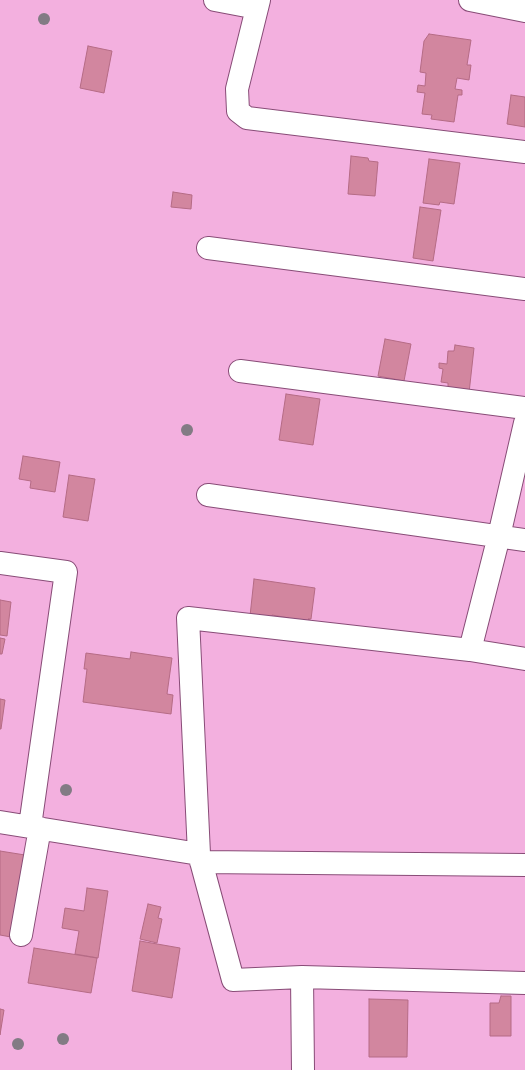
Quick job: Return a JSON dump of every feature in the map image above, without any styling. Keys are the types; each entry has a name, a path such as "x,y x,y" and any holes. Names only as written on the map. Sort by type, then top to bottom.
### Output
{"street":[{"path":"215,0 258,4 237,89 238,111 247,118 525,152"},
{"path":"470,0 525,11"},
{"path":"208,248 525,289"},
{"path":"240,371 525,408"},
{"path":"470,650 499,536 525,423"},
{"path":"208,495 525,540"},
{"path":"0,563 66,572 21,935"},
{"path":"525,659 470,650 188,618 200,858 233,980 302,977 525,983"},
{"path":"0,822 35,827 200,858 525,865"},
{"path":"302,977 303,1070"}],"building":[{"path":"429,34 471,40 467,65 471,65 469,80 457,78 455,89 462,90 462,95 458,95 454,122 431,119 432,115 422,114 425,93 417,92 418,85 425,86 426,73 420,72 424,41"},
{"path":"88,46 112,51 104,93 80,88"},
{"path":"511,95 525,97 525,127 507,124"},
{"path":"351,156 368,158 369,161 378,162 375,196 348,194"},
{"path":"429,159 460,163 454,204 440,202 439,205 423,203"},
{"path":"173,192 192,195 191,209 171,207"},
{"path":"420,207 441,210 433,261 413,258"},
{"path":"385,339 411,344 404,381 378,376"},
{"path":"455,345 474,348 469,393 448,390 448,383 441,382 443,369 439,368 439,363 447,364 448,351 454,351"},
{"path":"286,394 320,399 313,445 279,440"},
{"path":"23,456 60,462 55,492 30,488 31,481 19,479"},
{"path":"69,475 95,479 88,521 63,517"},
{"path":"254,579 315,588 311,619 308,619 313,622 290,622 289,618 272,615 272,618 250,616"},
{"path":"0,600 11,602 7,636 0,635"},
{"path":"0,638 5,639 2,654 0,654"},
{"path":"131,652 172,658 167,694 173,695 171,714 83,702 87,669 84,669 86,653 130,659"},
{"path":"0,699 5,700 1,729 0,729"},
{"path":"0,851 25,855 11,937 0,935"},
{"path":"87,888 108,891 98,958 75,954 79,931 62,928 65,908 84,911"},
{"path":"148,904 161,907 158,918 162,919 157,943 140,939"},
{"path":"140,941 180,948 172,998 132,991"},
{"path":"34,948 97,958 91,993 28,983"},
{"path":"501,996 511,996 511,1036 490,1036 490,1003 499,1003"},
{"path":"369,999 408,1000 407,1057 369,1057"},
{"path":"0,1009 4,1010 0,1035"}]}
